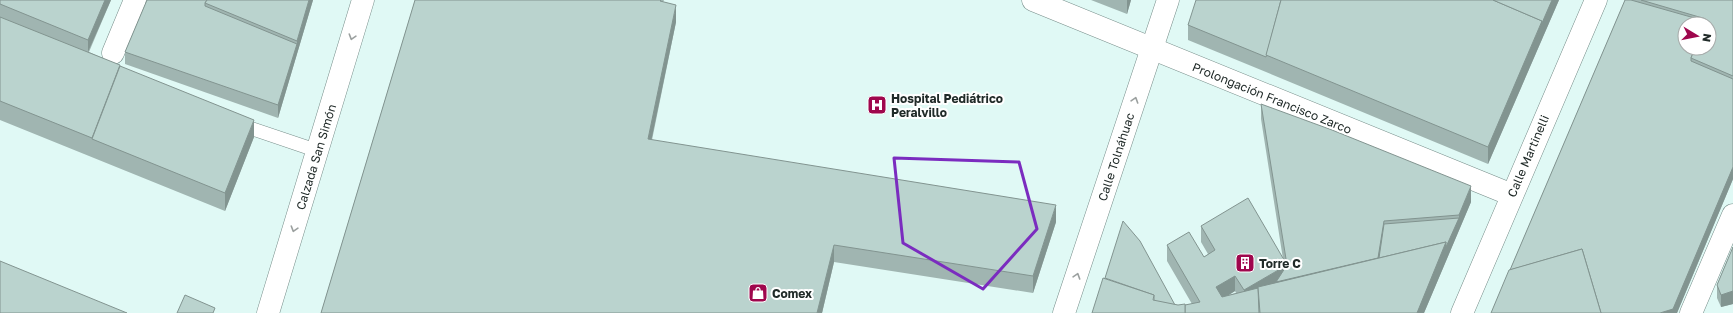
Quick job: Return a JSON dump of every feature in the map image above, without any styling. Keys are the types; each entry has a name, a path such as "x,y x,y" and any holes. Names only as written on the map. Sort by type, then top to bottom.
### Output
{"street":[{"path":"113,53 135,0"},
{"name":"Calzada San Simón","path":"268,313 363,0"},
{"name":"Prolongación Francisco Zarco","path":"1033,0 1512,195"},
{"name":"Calle Tolnáhuac","path":"1064,313 1168,0"},
{"name":"Calle Martinelli","path":"1462,313 1596,0"},
{"path":"1691,313 1733,216"}],"lane":[{"path":"226,120 318,151"}],"highlighted area":[{"path":"894,158 1019,162 1037,229 983,289 903,243"}],"building":[{"path":"0,0 105,0 88,40 0,4"},
{"path":"147,0 207,0 205,6 297,44 278,105 125,52"},
{"path":"207,0 309,0 297,41 205,3"},
{"path":"415,0 661,0 660,1 676,5 648,139 1056,205 1033,276 834,245 817,313 321,313"},
{"path":"1196,0 1281,0 1266,57 1188,25"},
{"path":"1281,0 1493,0 1542,21 1488,147 1266,55"},
{"path":"1493,0 1552,0 1542,23 1542,21"},
{"path":"1625,0 1631,0 1687,16 1677,16 1677,56 1692,56 1691,61 1733,79 1733,167 1673,309 1660,313 1601,313 1582,249 1510,270"},
{"path":"1641,0 1733,0 1733,76 1691,58 1692,56 1717,56 1717,16 1696,16"},
{"path":"0,17 120,65 92,138 0,101"},
{"path":"120,66 254,120 225,193 92,139"},
{"path":"1261,104 1332,130 1471,186 1459,215 1384,221 1378,258 1276,282 1287,265"},
{"name":"Torre C","path":"1248,198 1287,265 1244,290 1235,276 1216,287 1222,297 1258,288 1259,313 1185,313 1185,305 1200,302 1167,245 1189,232 1204,257 1215,250 1201,226"},
{"path":"1459,218 1446,247 1446,242 1379,258 1384,224"},
{"path":"1123,221 1140,241 1175,305 1154,301 1154,295 1105,278"},
{"path":"1446,242 1417,313 1260,313 1258,287"},
{"path":"1733,247 1733,291 1721,295 1717,285"},
{"path":"1582,249 1601,313 1491,313 1509,270"},
{"path":"0,261 127,313 0,313"},
{"path":"1103,278 1154,295 1153,300 1178,305 1185,304 1185,313 1092,313"},
{"path":"185,295 215,308 213,313 177,313"}],"place":[{"name":"Hospital Pediátrico Peralvillo","path":"877,105"},
{"name":"Torre C","path":"1245,263"},
{"name":"Comex","path":"758,293"}]}
